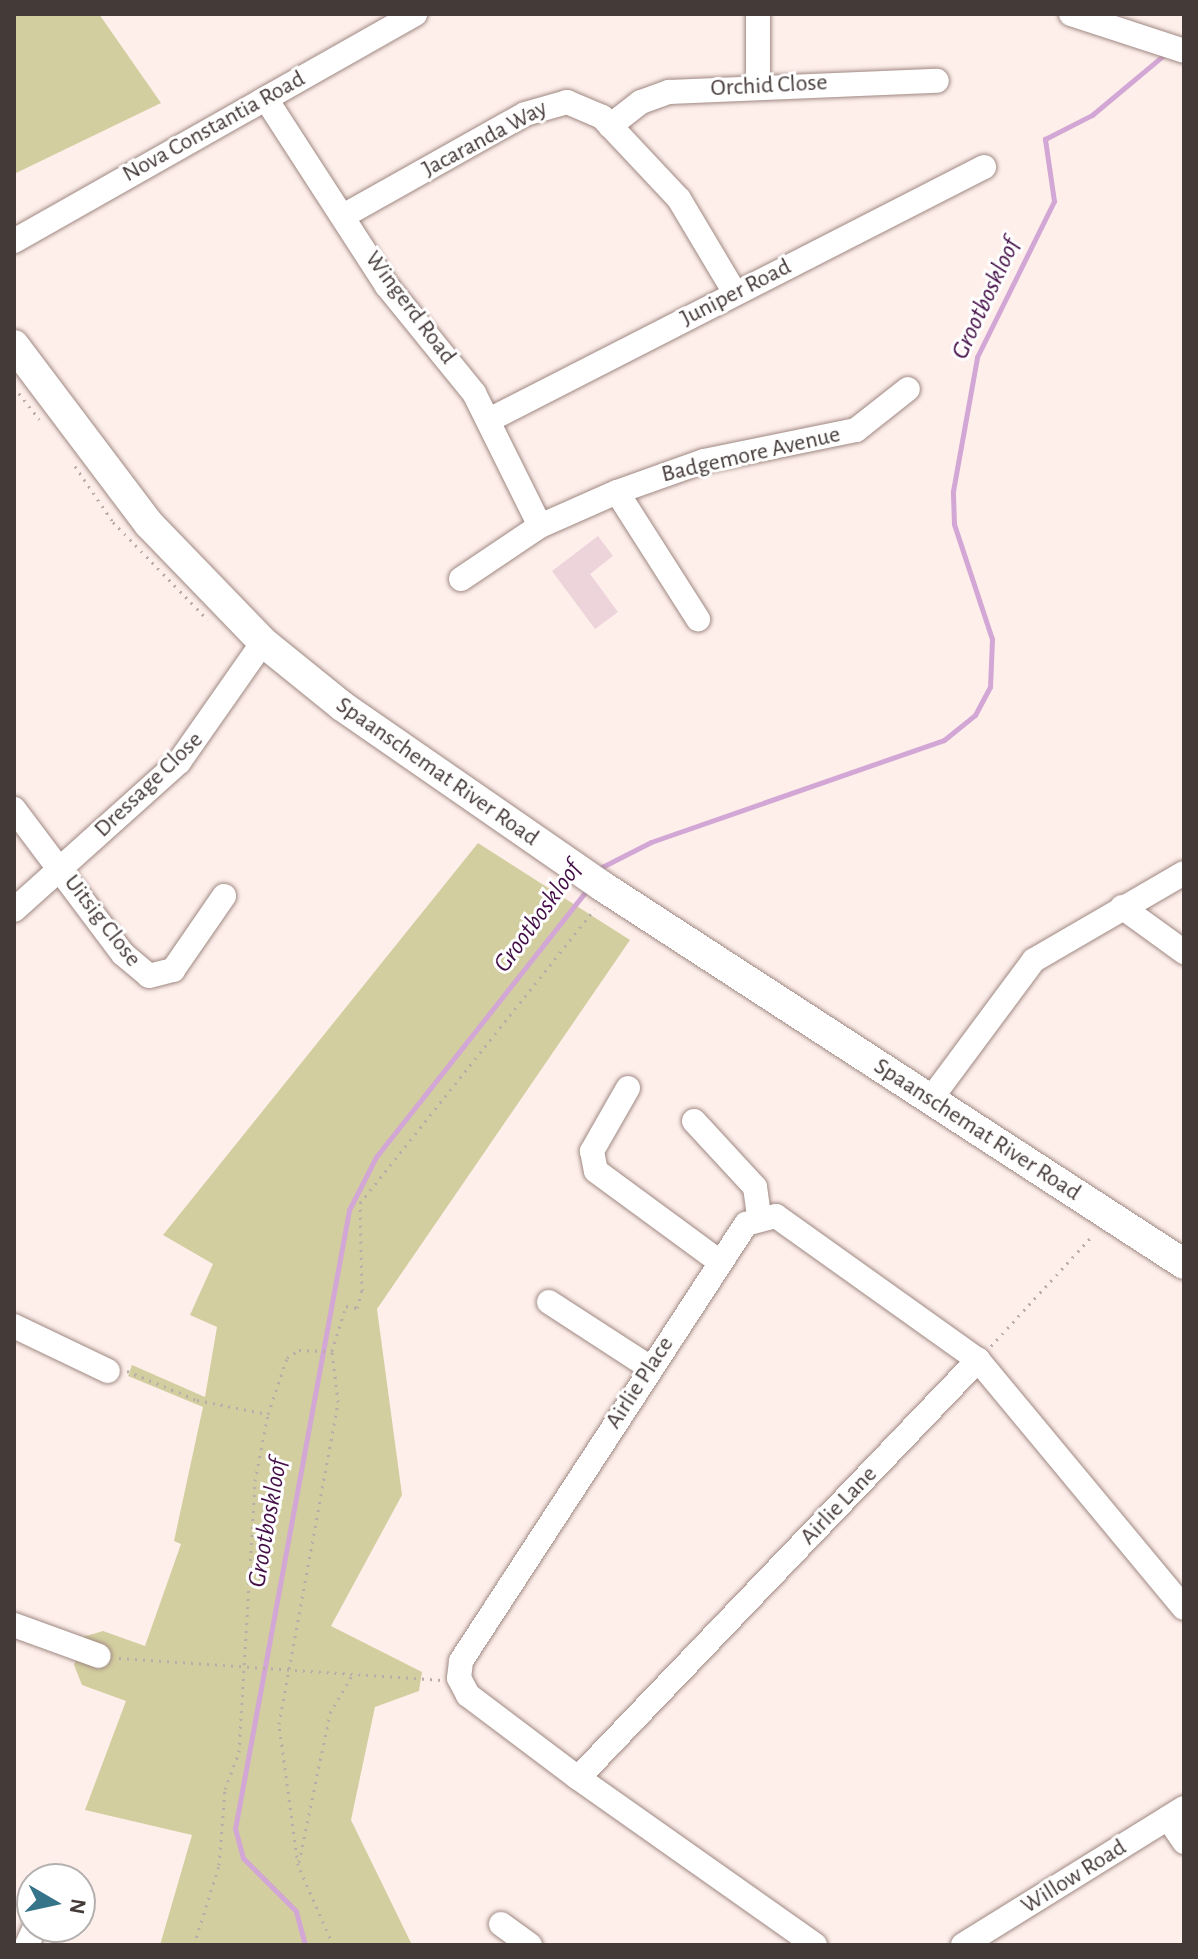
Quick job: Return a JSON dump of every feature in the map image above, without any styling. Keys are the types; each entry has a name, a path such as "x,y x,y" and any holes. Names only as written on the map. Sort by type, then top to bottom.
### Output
{"main road":[{"name":"Spaanschemat River Road","path":"14,345 149,524 263,642 413,759 596,887 1184,1264"}],"street":[{"name":"Nova Constantia Road","path":"14,241 415,14"},
{"path":"758,14 758,84"},
{"path":"1071,14 1173,47"},
{"name":"Orchid Close","path":"610,126 653,96 758,84 937,81"},
{"name":"Wingerd Road","path":"266,99 345,215 387,286 463,377 489,420 540,526"},
{"name":"Jacaranda Way","path":"345,215 554,102 584,107 610,126 679,199 735,293"},
{"name":"Juniper Road","path":"489,420 984,167"},
{"name":"Badgemore Avenue","path":"461,579 540,526 617,492 704,461 856,430 908,389"},
{"path":"617,492 698,619"},
{"name":"Dressage Close","path":"14,910 193,747 263,642"},
{"name":"Uitsig Close","path":"14,809 123,954 157,978 173,970 224,896"},
{"path":"930,1100 1034,960 1184,873"},
{"path":"1122,907 1184,952"},
{"path":"628,1088 592,1151 596,1171 720,1262"},
{"path":"694,1121 755,1187 759,1216 776,1216 821,1245 978,1360 1184,1608"},
{"name":"Airlie Place","path":"459,1678 461,1661 649,1367 720,1262 759,1216"},
{"path":"549,1302 649,1367"},
{"path":"14,1326 108,1371"},
{"name":"Airlie Lane","path":"578,1778 978,1360"},
{"path":"14,1625 99,1656"},
{"path":"459,1678 468,1695 578,1778 815,1945"},
{"path":"1176,1813 1184,1842"},
{"name":"Willow Road","path":"963,1945 1176,1813"},
{"path":"501,1924 530,1945"}],"path":[{"path":"333,1945 298,1865 279,1724 286,1670 338,1402 332,1351 346,1306 357,1308 362,1291 360,1203 596,887"},
{"path":"978,1360 1097,1231"},
{"path":"194,1945 219,1865 246,1665 255,1481 268,1414 287,1358 311,1348 332,1351"},
{"path":"108,1371 268,1414"},
{"path":"99,1656 252,1665 352,1675 459,1678"},
{"path":"298,1865 330,1713 352,1675"}],"shaded area":[{"path":"14,14 99,14 161,103 14,174"},
{"path":"478,843 630,940 377,1309 402,1495 331,1626 422,1672 419,1691 375,1707 351,1820 412,1945 160,1945 192,1835 85,1810 126,1701 82,1685 74,1665 83,1637 103,1631 145,1646 181,1544 174,1541 203,1407 128,1376 132,1365 205,1397 217,1327 190,1315 213,1264 163,1235"}],"building":[{"path":"598,536 613,556 590,574 618,612 595,629 552,571"}],"waterway":[{"name":"Grootboskloof","path":"598,869 651,842 944,740 975,715 990,687 992,639 954,524 953,491 977,357 1054,201 1045,139 1092,115 1165,54"},
{"name":"Grootboskloof","path":"305,1945 296,1911 243,1858 235,1829 349,1210 376,1157 588,889"}]}
